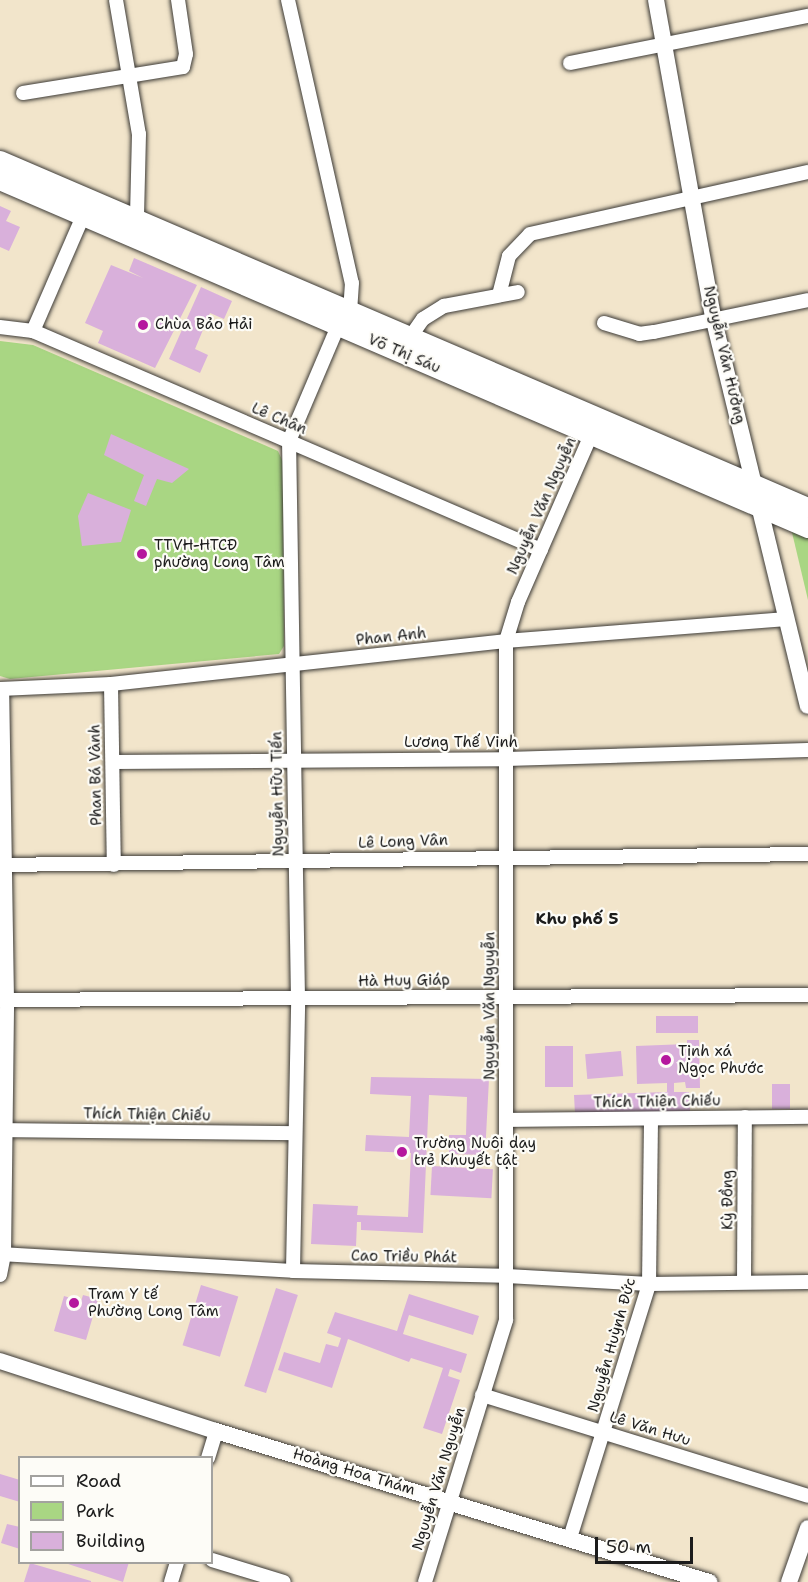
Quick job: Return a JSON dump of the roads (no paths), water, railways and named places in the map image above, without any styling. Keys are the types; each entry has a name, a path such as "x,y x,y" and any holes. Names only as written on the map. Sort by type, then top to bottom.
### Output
{"main road":[{"name":"Võ Thị Sáu","path":"0,161 136,217 808,508"},
{"name":"Võ Thị Sáu","path":"0,180 808,528"}],"street":[{"path":"116,0 139,134 136,217"},
{"path":"23,93 176,71 187,62 178,0"},
{"path":"288,0 352,283 350,309"},
{"name":"Nguyễn Văn Hưởng","path":"656,0 714,321 808,706"},
{"path":"570,63 663,42 808,16"},
{"path":"499,294 509,256 530,234 808,172"},
{"path":"33,331 82,216"},
{"path":"411,336 423,319 444,306 518,292"},
{"path":"604,323 639,334 714,321 808,300"},
{"name":"Nguyễn Hữu Tiến","path":"293,1271 298,999 289,441 338,326"},
{"name":"Lê Chân","path":"0,327 33,331 542,550"},
{"name":"Nguyễn Văn Nguyễn","path":"425,1582 452,1502 506,1320 507,1276 503,1201 507,1120 506,641 591,435"},
{"name":"Phan Anh","path":"1,689 111,684 506,641 786,619"},
{"name":"Phan Bá Vành","path":"111,684 114,865"},
{"path":"0,1275 4,1000 1,689"},
{"name":"Lương Thế Vinh","path":"114,762 506,759 808,750"},
{"name":"Lê Long Vân","path":"2,865 295,862 507,855 808,854"},
{"name":"Hà Huy Giáp","path":"4,1000 298,999 505,995 808,995"},
{"name":"Thích Thiện Chiếu","path":"507,1120 808,1117"},
{"name":"Kỳ Đồng","path":"744,1282 745,1118"},
{"name":"Nguyễn Huỳnh Đức","path":"570,1538 648,1284 651,1119"},
{"name":"Thích Thiện Chiếu","path":"3,1130 294,1133"},
{"name":"Cao Triều Phát","path":"2,1255 293,1271 507,1276 648,1284 808,1282"},
{"name":"Hoàng Hoa Thám","path":"0,1361 216,1431 709,1582"},
{"name":"Lê Văn Hưu","path":"482,1395 808,1496"},
{"path":"209,1456 216,1431"},
{"path":"789,1582 808,1528"},
{"path":"213,1560 284,1582"},
{"path":"171,1582 177,1564"}],"place":[{"name":"Chùa Bảo Hải","path":"143,325"},
{"name":"TTVH-HTCĐ phường Long Tâm","path":"142,554"},
{"name":"Tịnh xá Ngọc Phước","path":"666,1060"},
{"name":"Trường Nuôi dạy trẻ Khuyết tật","path":"402,1152"},
{"name":"Trạm Y tế Phường Long Tâm","path":"74,1303"}],"district":[{"name":"Khu phố 5","path":"577,919"}]}
